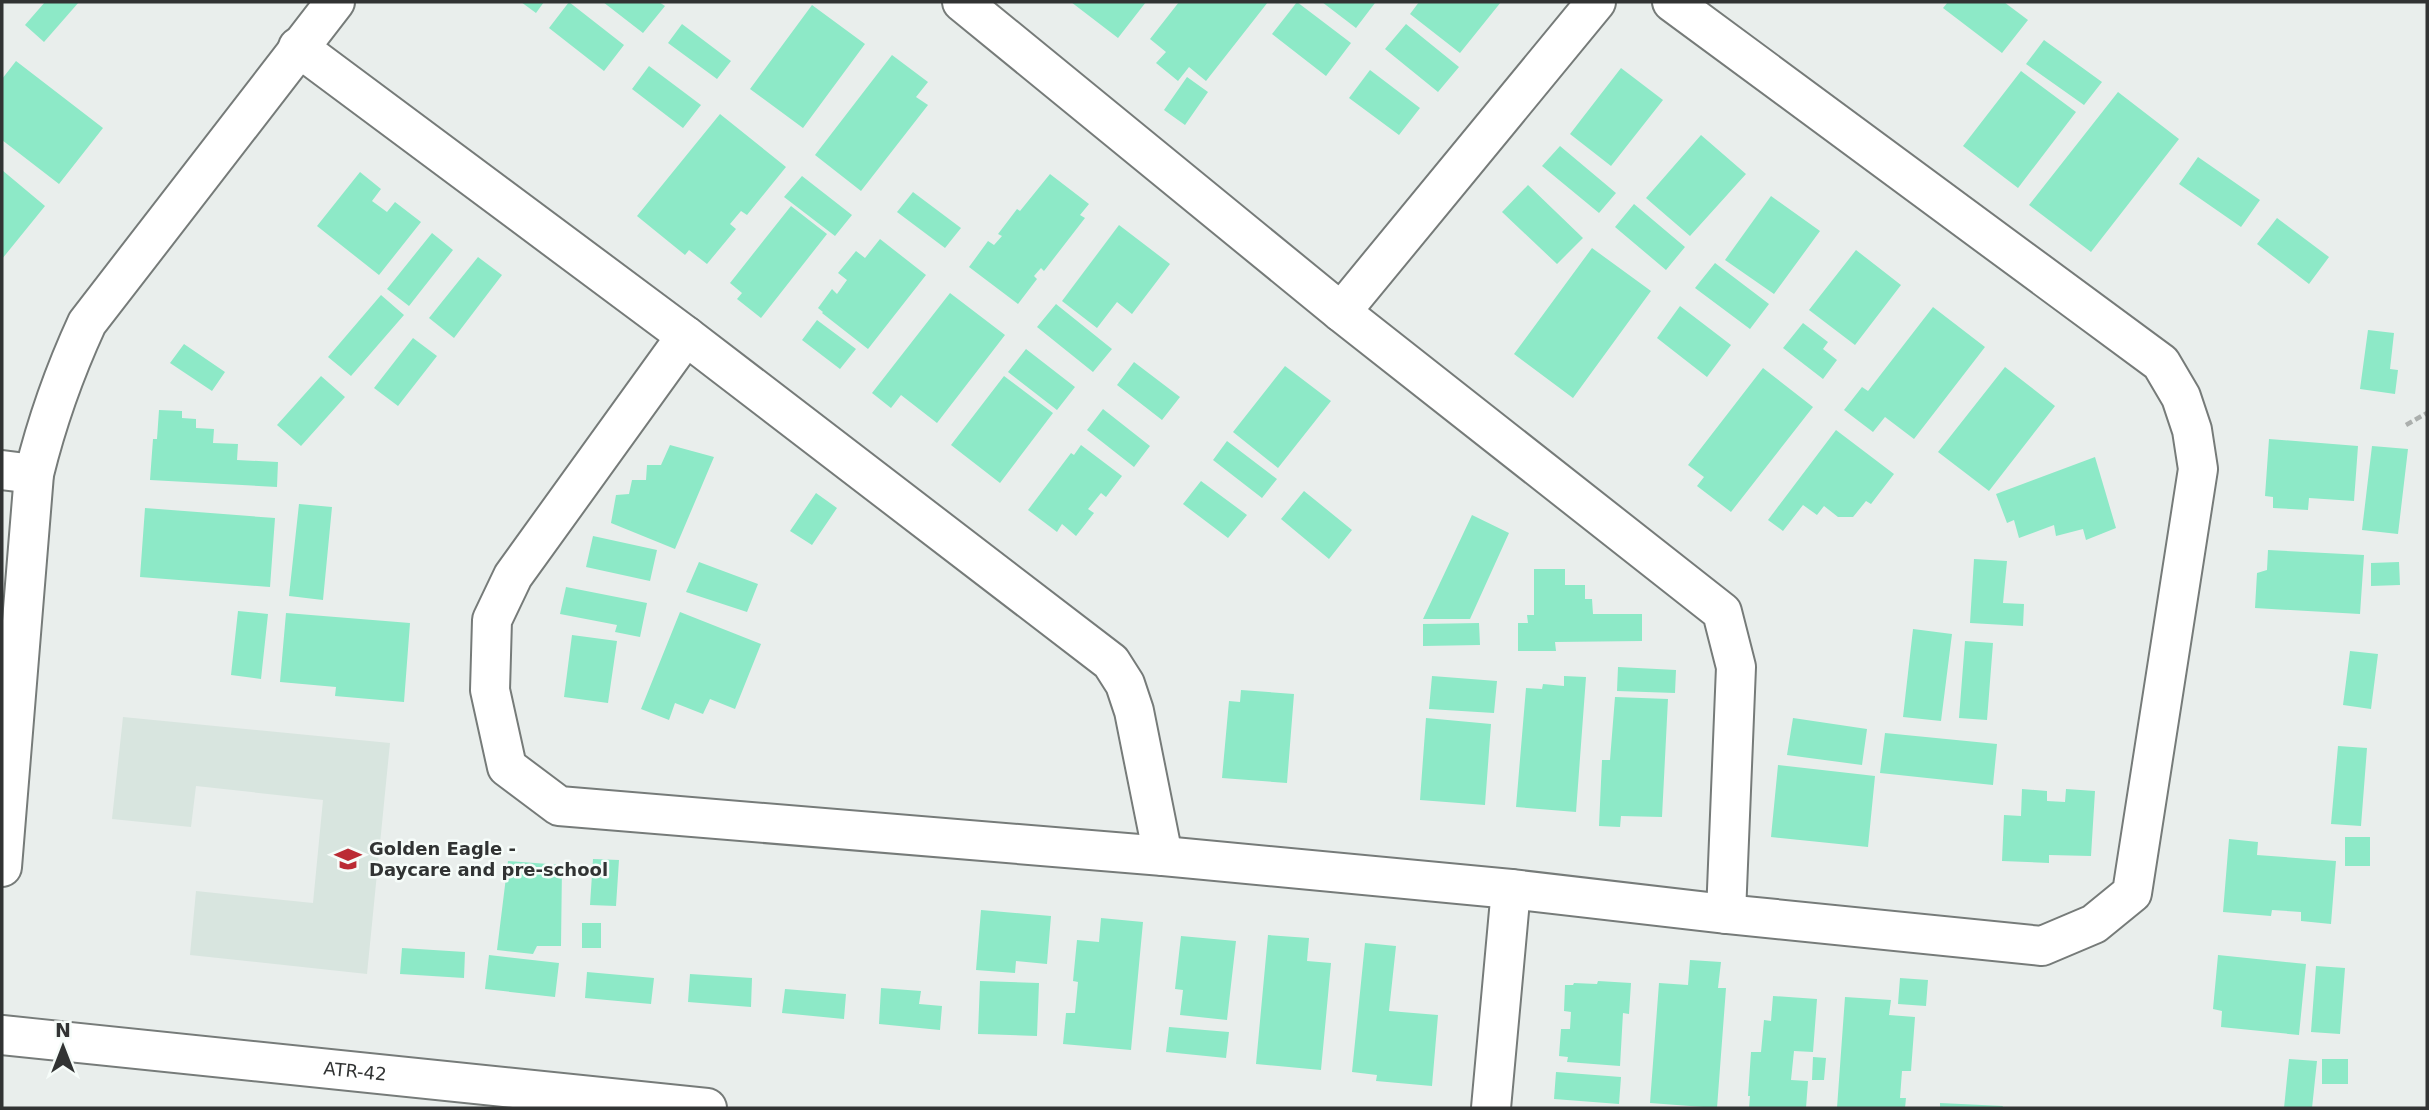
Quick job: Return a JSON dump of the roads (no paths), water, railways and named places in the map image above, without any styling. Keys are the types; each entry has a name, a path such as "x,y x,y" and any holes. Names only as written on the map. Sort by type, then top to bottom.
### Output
{"street":[{"path":"2,867 18,472 46,425 87,323 335,2"},
{"path":"962,2 1341,312 1722,612 1736,667 1726,914"},
{"path":"1341,312 1596,2"},
{"path":"686,336 513,576 492,620 490,690 507,767 559,806 1163,856 1511,889 2042,946 2094,924 2132,893 2198,469 2192,430 2181,397 2161,363 1672,2"},
{"path":"298,47 686,336 1111,662 1125,684 1134,711 1163,856"},
{"path":"1491,1108 1511,889"},
{"name":"ATR-42","path":"2,1035 707,1108"}],"place":[{"name":"Golden Eagle - Daycare and pre-school","path":"348,859"}]}
